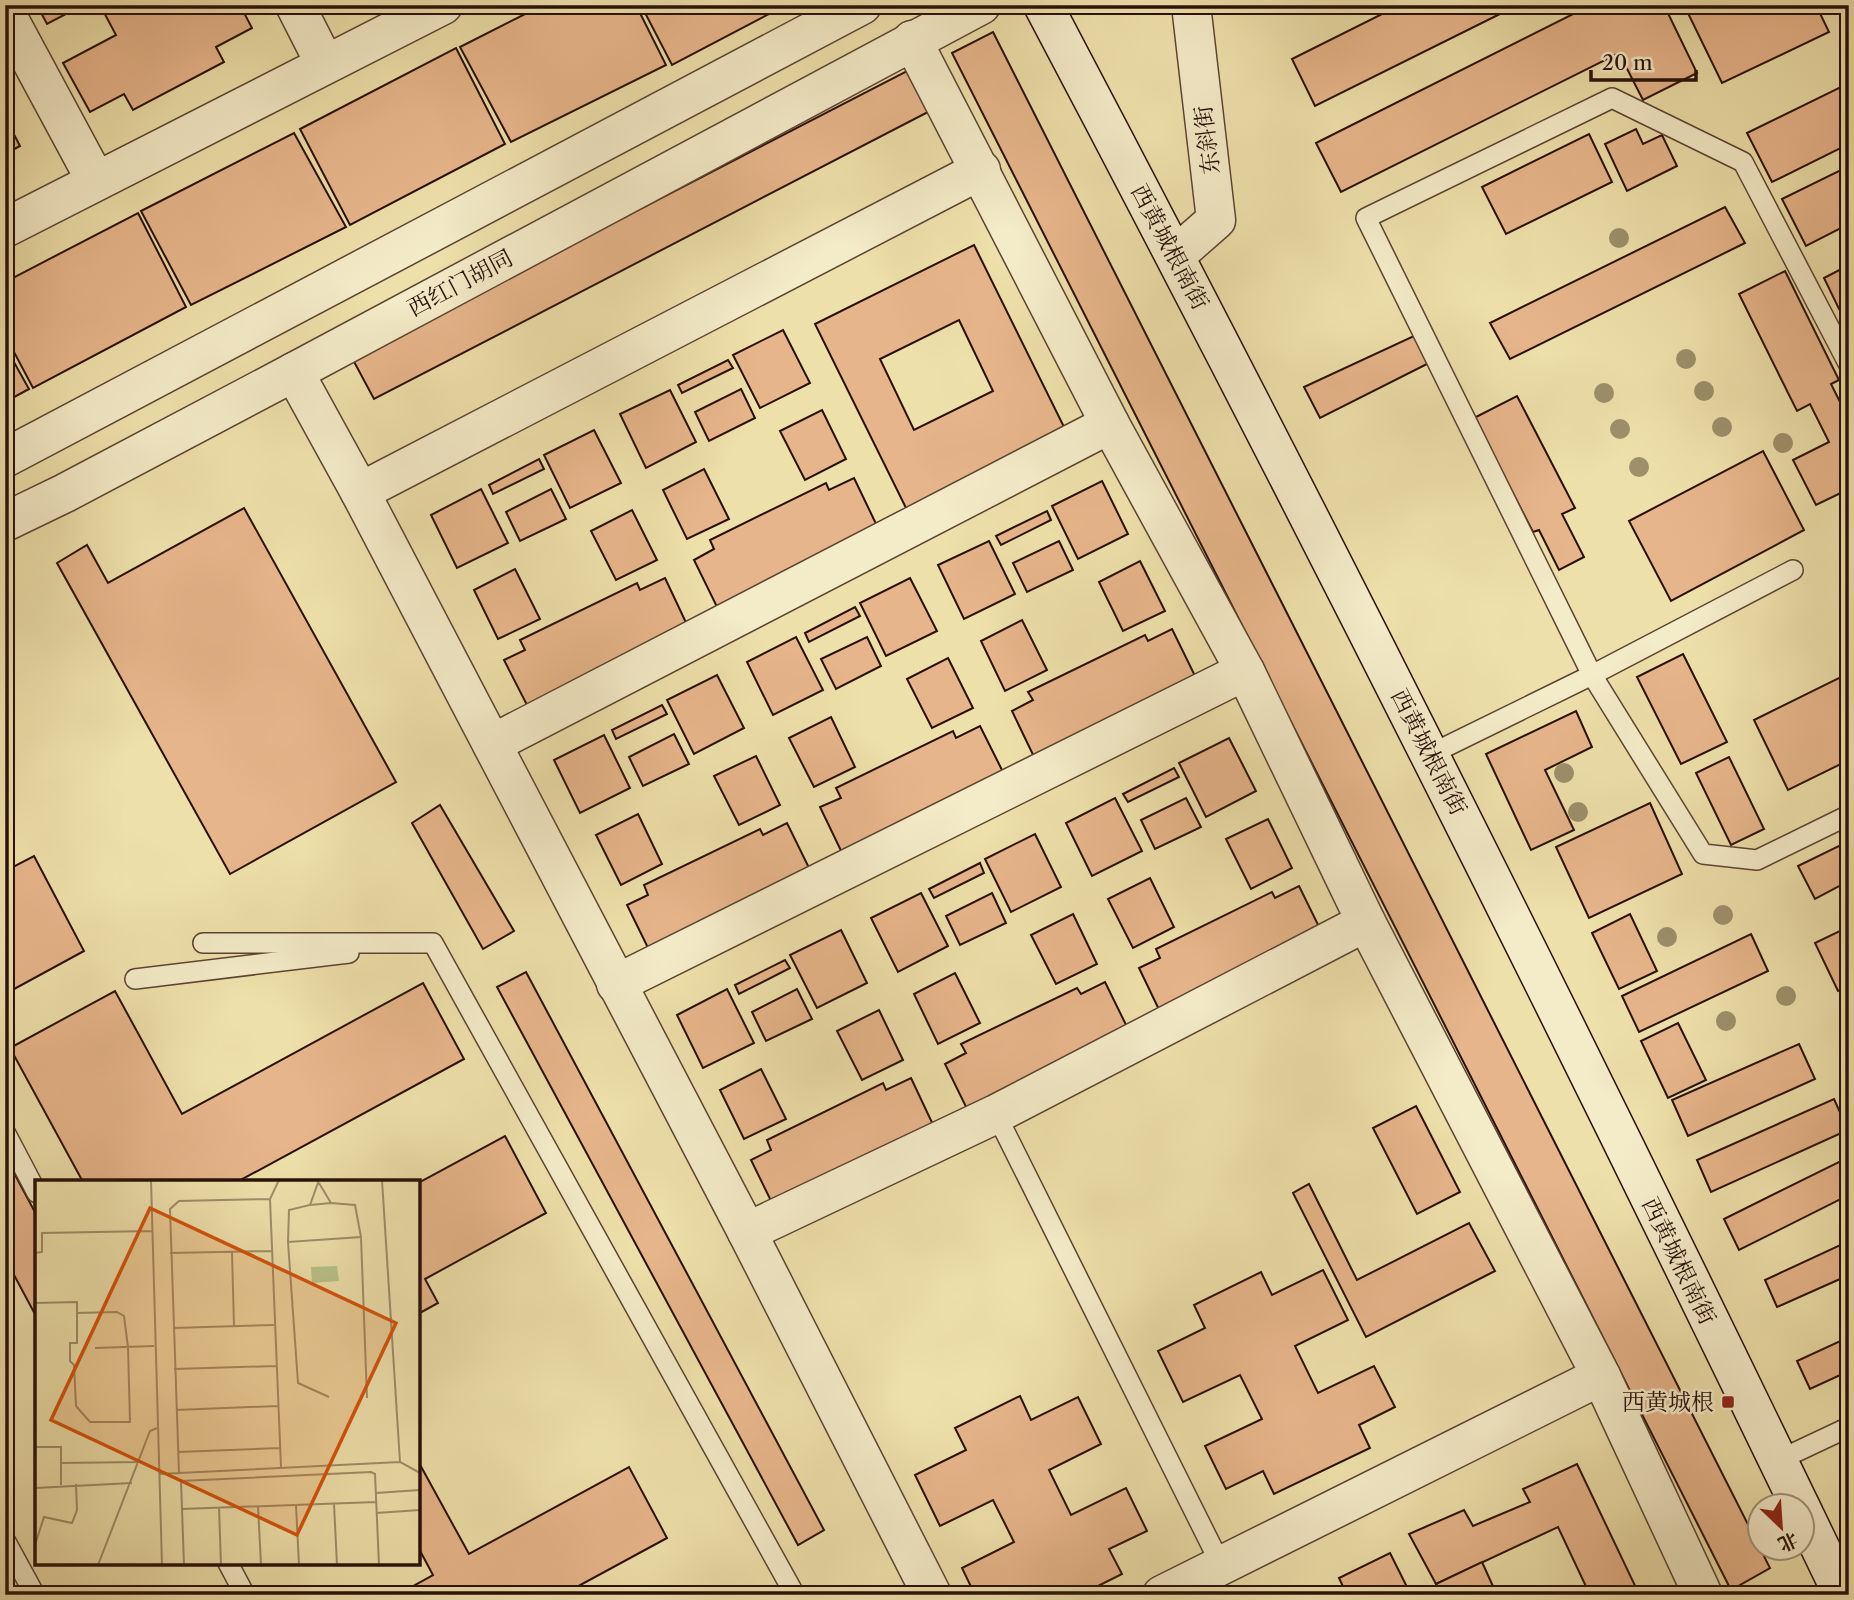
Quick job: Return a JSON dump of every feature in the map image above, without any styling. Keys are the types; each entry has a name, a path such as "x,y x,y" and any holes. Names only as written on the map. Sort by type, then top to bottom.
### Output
{"street":[{"path":"295,5 325,64"},
{"path":"5,228 443,5"},
{"path":"5,458 862,5"},
{"name":"西红门胡同","path":"5,522 294,372 981,5"},
{"name":"西黄城根南街","path":"1043,5 1431,754 1793,1492"},
{"name":"东斜街","path":"1175,256 1216,220 1191,5"},
{"path":"5,12 96,181"},
{"path":"912,40 1110,424 1245,671 1366,922 1601,1376 1703,1595"},
{"path":"360,492 981,170"},
{"path":"294,372 360,492 747,1232 932,1595"},
{"path":"492,744 1110,424"},
{"path":"616,984 1245,671"},
{"path":"747,1232 996,1114 1366,922"},
{"path":"1162,1595 1601,1376"},
{"name":"西黄城根南街","path":"1815,1536 1843,1595"}],"lane":[{"path":"1849,365 1743,162 1612,98 1366,218 1592,675 1703,854 1757,860 1849,815"},
{"path":"1431,754 1592,675 1793,570"},
{"path":"203,943 433,943"},
{"path":"135,979 433,943"},
{"path":"433,943 795,1595"},
{"path":"996,1114 1221,1565"},
{"path":"5,1132 35,1189"},
{"path":"1777,1461 1849,1427"},
{"path":"5,1540 35,1595"},
{"path":"229,1565 245,1595"}],"building":[{"path":"37,5 83,5 47,24"},
{"path":"100,5 174,5 176,8 182,5 240,5 252,28 216,47 224,62 133,110 124,94 90,112 63,63 116,35"},
{"path":"543,5 636,5 666,65 511,142 460,47"},
{"path":"641,5 786,5 672,65"},
{"path":"1400,5 1518,5 1315,106 1292,59"},
{"path":"1591,5 1664,5 1697,73 1643,100 1619,53 1341,192 1316,143"},
{"path":"1684,5 1816,5 1829,32 1722,83"},
{"path":"1840,5 1849,5 1849,23"},
{"path":"993,32 1745,1519 1745,1562 1767,1562 1770,1568 1731,1590 952,53"},
{"path":"456,48 505,144 350,225 300,129"},
{"path":"907,71 928,112 374,399 352,358"},
{"path":"1849,83 1849,144 1772,182 1747,133"},
{"path":"5,117 20,146 5,154"},
{"path":"1636,129 1643,144 1662,135 1677,166 1627,191 1605,144"},
{"path":"294,133 346,227 191,305 141,211"},
{"path":"1589,134 1612,182 1506,234 1482,187"},
{"path":"1849,166 1849,224 1806,246 1782,199"},
{"path":"1725,207 1745,243 1510,359 1490,323"},
{"path":"138,213 186,307 33,388 5,335 5,282"},
{"path":"974,245 1068,435 909,514 815,324","holes":["959,320 993,391 914,430 880,359"]},
{"path":"1849,265 1849,304 1839,309 1824,278"},
{"path":"1785,271 1839,380 1831,384 1849,420 1849,489 1816,505 1793,460 1829,442 1810,404 1797,411 1739,294"},
{"path":"783,330 810,383 760,408 733,355"},
{"path":"1416,335 1429,363 1320,418 1304,387"},
{"path":"5,346 29,389 5,402"},
{"path":"728,360 733,368 682,393 678,385"},
{"path":"741,389 755,418 709,441 695,412"},
{"path":"670,390 696,442 646,468 620,414"},
{"path":"1517,396 1575,508 1562,514 1584,557 1559,570 1539,530 1533,532 1474,418"},
{"path":"822,410 846,459 805,480 780,431"},
{"path":"594,430 621,483 570,508 544,455"},
{"path":"1763,451 1804,530 1671,601 1629,521"},
{"path":"539,459 544,469 493,494 489,485"},
{"path":"704,469 729,519 687,539 663,490"},
{"path":"854,478 879,530 718,609 694,560 714,549 710,540 826,483 829,490"},
{"path":"1102,481 1128,534 1078,559 1052,506"},
{"path":"481,489 508,543 457,568 431,515"},
{"path":"551,489 566,519 520,541 506,512"},
{"path":"244,508 396,782 230,874 57,563 87,545 108,583"},
{"path":"632,510 657,560 616,580 591,531"},
{"path":"1047,511 1051,520 1001,545 996,536"},
{"path":"989,541 1015,594 964,619 938,565"},
{"path":"1059,541 1073,570 1027,592 1013,563"},
{"path":"1140,561 1165,611 1123,631 1099,582"},
{"path":"515,569 540,619 498,639 474,590"},
{"path":"665,578 690,631 529,709 504,660 525,650 520,640 637,583 640,590"},
{"path":"910,578 937,631 886,656 860,603"},
{"path":"855,607 860,616 809,642 805,633"},
{"path":"1022,620 1047,670 1005,691 981,641"},
{"path":"1172,629 1198,682 1036,761 1012,711 1033,700 1028,692 1145,635 1148,641"},
{"path":"796,637 823,690 773,715 747,662"},
{"path":"867,637 881,666 836,689 821,659"},
{"path":"1683,654 1727,742 1681,764 1637,677"},
{"path":"948,658 973,708 932,728 907,679"},
{"path":"1849,673 1849,760 1788,790 1754,720"},
{"path":"717,675 744,728 694,754 667,700"},
{"path":"662,705 667,714 616,739 612,730"},
{"path":"1576,711 1592,747 1545,770 1574,830 1531,850 1486,754"},
{"path":"831,717 855,767 814,787 789,738"},
{"path":"980,726 1006,778 844,857 820,807 841,798 836,788 953,731 956,738"},
{"path":"674,734 689,764 643,786 629,757"},
{"path":"604,735 630,788 580,813 554,760"},
{"path":"1229,738 1256,791 1206,817 1179,763"},
{"path":"756,756 780,805 739,825 714,776"},
{"path":"1729,757 1764,829 1731,845 1696,773"},
{"path":"1174,768 1179,777 1128,802 1123,794"},
{"path":"1115,798 1142,851 1092,876 1066,823"},
{"path":"1186,798 1201,827 1155,849 1141,820"},
{"path":"1650,803 1682,874 1589,918 1556,847"},
{"path":"440,805 514,931 483,949 412,823"},
{"path":"638,814 662,864 621,885 596,835"},
{"path":"1268,819 1292,868 1251,889 1226,839"},
{"path":"787,823 813,876 651,954 627,905 648,895 644,885 760,829 763,835"},
{"path":"1035,834 1061,887 1011,912 985,859"},
{"path":"1849,841 1849,881 1815,899 1798,866"},
{"path":"34,856 84,951 5,994 5,871"},
{"path":"980,863 984,873 934,898 929,889"},
{"path":"1150,878 1174,927 1133,948 1108,899"},
{"path":"1299,886 1325,939 1163,1018 1139,968 1160,958 1156,949 1272,892 1275,898"},
{"path":"921,893 948,946 898,972 871,918"},
{"path":"992,893 1006,923 960,945 946,916"},
{"path":"1073,914 1097,964 1056,984 1031,935"},
{"path":"1630,914 1657,971 1619,989 1592,933"},
{"path":"1846,928 1849,934 1849,986 1838,991 1815,943"},
{"path":"841,930 867,983 817,1008 790,955"},
{"path":"1751,934 1768,971 1639,1032 1622,996"},
{"path":"785,960 790,968 739,994 735,985"},
{"path":"526,972 824,1530 798,1545 497,987"},
{"path":"955,973 980,1023 938,1044 914,994"},
{"path":"1105,982 1131,1035 969,1113 945,1064 966,1053 961,1044 1077,988 1081,994"},
{"path":"423,983 464,1059 241,1180 82,1180 10,1048 115,991 182,1114"},
{"path":"727,989 754,1043 703,1068 677,1015"},
{"path":"797,989 812,1019 766,1041 752,1012"},
{"path":"879,1010 903,1060 862,1080 837,1031"},
{"path":"1678,1023 1706,1080 1668,1098 1641,1041"},
{"path":"1799,1044 1815,1079 1688,1136 1672,1100"},
{"path":"761,1069 786,1119 744,1139 720,1090"},
{"path":"911,1078 936,1131 775,1209 751,1160 771,1150 767,1140 883,1083 886,1090"},
{"path":"1834,1099 1848,1130 1711,1192 1697,1160"},
{"path":"1416,1106 1460,1192 1417,1214 1373,1128"},
{"path":"505,1136 546,1213 425,1279 438,1303 420,1313 420,1182"},
{"path":"5,1156 35,1212 35,1314 5,1258"},
{"path":"1849,1157 1849,1195 1739,1250 1724,1219"},
{"path":"1309,1184 1357,1280 1469,1223 1495,1271 1366,1337 1293,1193"},
{"path":"1849,1241 1849,1275 1777,1307 1765,1280"},
{"path":"1323,1270 1348,1320 1295,1346 1318,1393 1374,1366 1395,1407 1359,1425 1370,1448 1274,1494 1263,1471 1226,1489 1205,1446 1262,1419 1240,1375 1183,1402 1158,1351 1205,1328 1194,1305 1261,1272 1272,1295"},
{"path":"1849,1337 1849,1371 1810,1389 1797,1361"},
{"path":"1020,1396 1031,1420 1078,1397 1101,1444 1049,1470 1071,1515 1126,1488 1147,1531 1109,1549 1122,1574 1080,1595 1021,1595 1019,1591 1010,1595 975,1595 962,1568 1014,1542 993,1500 940,1526 915,1475 966,1450 955,1428"},
{"path":"1577,1464 1639,1594 1590,1595 1558,1527 1436,1584 1409,1534 1464,1510 1473,1526 1530,1502 1523,1489"},
{"path":"420,1465 469,1554 629,1467 667,1538 562,1595 397,1595 433,1575 420,1551"},
{"path":"1390,1553 1411,1595 1347,1595 1339,1578"},
{"path":"1482,1562 1497,1595 1442,1595 1436,1584"}],"place":[{"name":"西黄城根","path":"1728,1402"}]}
